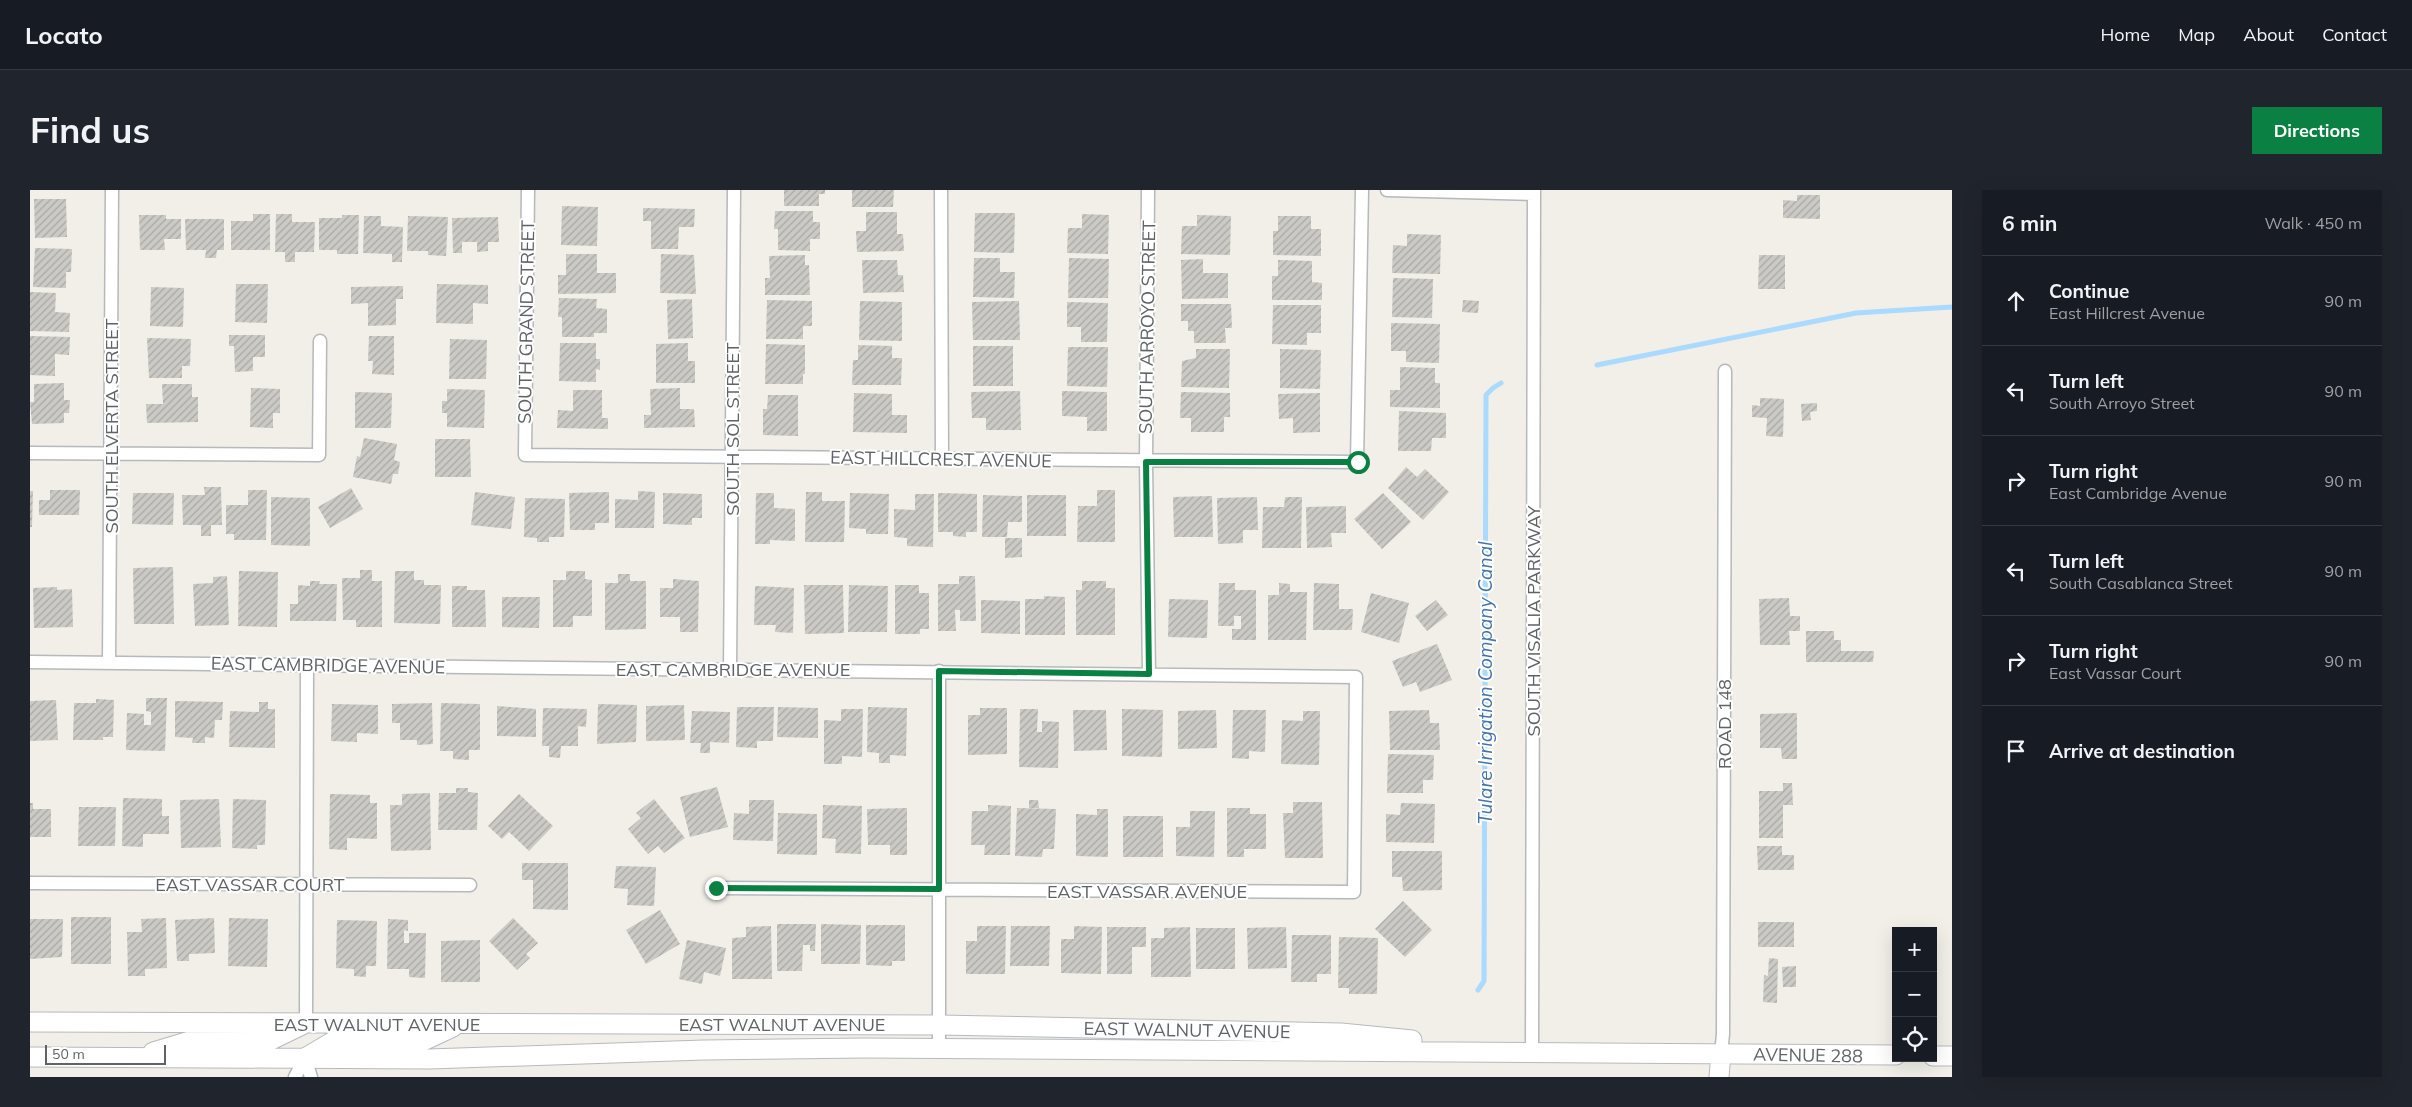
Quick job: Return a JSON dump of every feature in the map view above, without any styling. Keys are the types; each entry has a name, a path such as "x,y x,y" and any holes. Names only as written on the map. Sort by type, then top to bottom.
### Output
{"main road":[{"name":"EAST WALNUT AVENUE","path":"30,1022 939,1025 1341,1033 1532,1051"},
{"path":"132,1058 193,1040 269,1041 306,1024"},
{"path":"305,1058 332,1042 421,1042 460,1024"},
{"path":"675,1024 678,1051"},
{"name":"EAST WALNUT AVENUE","path":"30,1057 430,1059 678,1051 939,1048 1532,1051 1721,1054"},
{"name":"AVENUE 288","path":"1721,1054 1892,1055"},
{"name":"ROAD 148","path":"1719,1077 1721,1054"},
{"path":"1937,1056 1952,1056"}],"street":[{"name":"SOUTH ELVERTA STREET","path":"110,663 112,190"},
{"name":"SOUTH GRAND STREET","path":"525,454 528,190"},
{"name":"SOUTH SOL STREET","path":"730,669 734,190"},
{"path":"941,190 942,459"},
{"name":"SOUTH ARROYO STREET","path":"1148,190 1146,462 1149,674"},
{"name":"EAST HILLCREST AVENUE","path":"525,454 1146,462 1358,462 1362,190"},
{"path":"1387,190 1534,192"},
{"name":"SOUTH VISALIA PARKWAY","path":"1532,1051 1534,192"},
{"path":"30,453 319,455 320,341"},
{"name":"ROAD 148","path":"1721,1054 1723,1024 1725,371"},
{"name":"EAST CAMBRIDGE AVENUE","path":"30,662 1356,677 1354,892"},
{"path":"306,1024 307,665"},
{"path":"939,671 939,1048"},
{"name":"EAST VASSAR COURT","path":"30,883 470,885"},
{"path":"716,888 939,889"},
{"name":"EAST VASSAR AVENUE","path":"939,889 1354,892"},
{"path":"296,1077 305,1058"},
{"path":"305,1058 311,1077"}],"building":[{"path":"784,190 825,190 825,194 819,194 819,206 784,206"},
{"path":"852,190 894,190 893,207 852,207"},
{"path":"1797,195 1820,195 1820,219 1783,218 1783,200 1797,201"},
{"path":"34,199 66,199 67,237 35,238"},
{"path":"562,206 598,207 597,246 561,245"},
{"path":"643,208 695,209 694,227 679,227 678,249 651,249 651,221 643,221"},
{"path":"775,211 813,211 813,222 820,222 820,239 810,239 810,251 778,250 778,229 774,229"},
{"path":"866,212 897,212 897,234 903,234 904,251 857,252 856,231 866,231"},
{"path":"975,213 1015,213 1014,253 974,252"},
{"path":"253,214 270,214 270,250 231,250 231,221 253,221"},
{"path":"276,214 292,214 292,222 315,222 314,252 295,252 295,262 285,262 285,252 275,252"},
{"path":"1082,214 1109,215 1108,254 1067,253 1068,228 1082,228"},
{"path":"139,215 166,215 166,219 181,219 181,239 164,239 165,250 140,250"},
{"path":"342,215 359,215 358,254 337,254 337,250 319,250 319,218 342,218"},
{"path":"1197,215 1231,216 1230,255 1181,254 1182,226 1197,226"},
{"path":"364,216 381,216 381,226 403,227 402,262 392,262 392,254 363,253"},
{"path":"408,216 448,217 446,256 428,255 428,251 407,251"},
{"path":"1278,216 1311,216 1311,229 1321,229 1321,256 1273,255 1273,231 1278,231"},
{"path":"498,217 499,242 488,242 488,251 477,252 477,242 462,242 462,253 453,253 452,218"},
{"path":"185,219 224,219 224,250 217,250 216,258 205,258 206,250 186,250"},
{"path":"1407,234 1441,235 1440,274 1392,273 1393,245 1407,246"},
{"path":"35,248 72,249 71,272 66,272 66,288 33,287"},
{"path":"566,254 597,254 597,273 616,273 616,293 558,294 558,275 566,275"},
{"path":"661,254 694,255 696,294 660,293"},
{"path":"805,255 805,265 809,265 810,295 765,295 765,278 770,278 769,256"},
{"path":"1759,255 1785,255 1785,289 1758,289"},
{"path":"974,258 1000,258 1000,272 1015,272 1014,298 973,297"},
{"path":"1069,258 1109,259 1108,298 1068,298"},
{"path":"1203,259 1203,273 1228,273 1228,298 1182,299 1181,260"},
{"path":"862,260 897,260 898,275 903,275 904,292 863,293"},
{"path":"1278,260 1312,261 1312,282 1322,283 1322,300 1272,300 1272,276 1278,276"},
{"path":"1393,278 1433,279 1432,318 1392,317"},
{"path":"236,284 268,284 267,323 235,322"},
{"path":"437,284 488,285 488,304 473,303 473,324 436,323"},
{"path":"403,286 403,299 396,299 396,325 368,326 368,303 351,304 351,287"},
{"path":"151,287 184,288 183,327 150,326"},
{"path":"30,292 56,293 55,312 70,313 69,332 30,331"},
{"path":"559,298 597,299 596,308 607,309 607,333 594,333 594,337 562,337 562,317 558,317"},
{"path":"692,299 693,338 668,339 667,300"},
{"path":"767,300 812,301 812,326 803,326 803,339 766,339"},
{"path":"1463,300 1479,301 1478,313 1462,312"},
{"path":"860,301 902,302 902,341 859,340"},
{"path":"1019,301 1020,340 973,340 972,302"},
{"path":"1067,302 1108,303 1107,342 1081,342 1081,327 1067,327"},
{"path":"1181,304 1231,304 1232,328 1225,328 1226,343 1194,343 1194,331 1188,331 1188,321 1181,321"},
{"path":"1273,305 1321,305 1321,333 1307,333 1307,345 1272,344"},
{"path":"1391,323 1440,324 1439,363 1406,362 1406,351 1391,351"},
{"path":"229,335 265,335 265,357 253,357 253,371 235,372 234,346 229,346"},
{"path":"30,336 70,337 69,355 55,354 55,376 30,375"},
{"path":"369,336 394,336 394,375 372,374 373,361 368,361"},
{"path":"147,338 191,339 190,366 182,366 182,378 149,378"},
{"path":"450,339 487,340 486,379 449,379"},
{"path":"560,343 596,343 596,359 600,359 600,370 596,369 596,382 559,381"},
{"path":"688,343 688,361 695,361 695,383 656,383 656,344"},
{"path":"766,344 805,345 803,384 765,384"},
{"path":"858,345 892,346 892,358 902,358 901,385 852,385 853,360 858,360"},
{"path":"973,346 1013,346 1013,386 973,386"},
{"path":"1068,347 1108,347 1107,387 1067,386"},
{"path":"1196,349 1230,349 1229,388 1181,387 1182,361 1196,358"},
{"path":"1280,349 1321,350 1320,389 1280,388"},
{"path":"1400,367 1435,368 1435,383 1440,383 1440,408 1390,407 1390,390 1400,390"},
{"path":"64,383 64,400 70,400 69,413 64,413 64,423 32,424 30,402 34,402 34,384"},
{"path":"162,384 192,384 192,397 198,397 198,422 147,423 146,404 163,404"},
{"path":"251,388 280,389 280,413 273,413 273,428 250,427"},
{"path":"680,388 680,409 694,409 695,427 644,428 644,415 651,415 650,389"},
{"path":"447,389 485,390 484,428 447,427 447,413 442,413 442,401 447,401"},
{"path":"573,390 602,390 602,418 608,418 608,429 557,428 558,410 573,411"},
{"path":"1020,391 1021,430 986,430 986,418 972,418 971,392"},
{"path":"1062,391 1107,392 1107,431 1087,431 1087,417 1062,416"},
{"path":"355,392 392,393 391,428 355,428"},
{"path":"1181,392 1230,393 1230,417 1224,417 1224,432 1191,432 1191,418 1180,418"},
{"path":"854,393 892,394 892,415 907,415 907,433 853,432"},
{"path":"1320,393 1320,432 1293,433 1293,418 1279,419 1278,394"},
{"path":"768,395 798,395 798,436 763,435 763,409 767,409"},
{"path":"1760,398 1784,399 1783,437 1766,436 1767,418 1752,417 1752,405 1760,406"},
{"path":"1817,403 1817,411 1810,412 1811,420 1802,421 1801,404"},
{"path":"1399,411 1446,413 1446,438 1432,438 1431,451 1398,451"},
{"path":"364,438 397,444 394,460 400,462 398,474 393,474 391,484 353,477 357,456 360,457"},
{"path":"435,439 470,439 471,477 435,477"},
{"path":"1406,467 1417,477 1425,469 1449,492 1423,520 1388,488"},
{"path":"204,487 221,487 222,525 211,525 211,536 201,536 201,525 183,525 182,495 205,495"},
{"path":"351,488 363,509 330,528 318,507"},
{"path":"50,490 80,490 79,515 39,515 39,500 50,500"},
{"path":"248,490 267,490 266,540 234,540 234,534 226,534 226,505 248,505"},
{"path":"1097,490 1115,490 1115,542 1077,542 1078,506 1097,506"},
{"path":"30,491 33,491 32,527 30,527"},
{"path":"638,491 655,492 654,528 615,528 615,499 638,500"},
{"path":"475,492 515,497 511,529 471,525"},
{"path":"609,492 609,523 595,523 595,530 570,530 569,493"},
{"path":"806,492 822,492 822,501 845,501 844,542 805,542"},
{"path":"133,493 174,493 173,525 132,524"},
{"path":"663,493 702,494 702,518 692,518 692,525 663,524"},
{"path":"756,493 774,493 774,508 795,509 795,541 770,540 770,544 755,544"},
{"path":"850,493 889,494 888,534 866,534 866,529 849,528"},
{"path":"938,493 977,494 977,532 966,532 966,537 953,536 953,532 938,532"},
{"path":"1383,493 1411,522 1382,549 1354,519"},
{"path":"915,494 934,494 933,547 907,546 907,538 894,537 894,509 915,510"},
{"path":"983,495 1022,496 1022,522 1008,522 1007,537 982,537"},
{"path":"1027,495 1066,495 1066,536 1027,536"},
{"path":"1212,496 1213,537 1174,537 1173,497"},
{"path":"271,497 310,498 310,546 271,545"},
{"path":"1257,497 1258,530 1243,530 1243,543 1218,544 1217,498"},
{"path":"1285,497 1302,497 1301,548 1262,548 1263,507 1284,507"},
{"path":"525,498 565,499 564,537 549,537 549,542 537,542 537,538 524,537"},
{"path":"1346,506 1346,533 1331,533 1332,547 1307,548 1306,507"},
{"path":"1005,538 1022,538 1022,557 1005,558"},
{"path":"173,567 174,624 134,624 133,568"},
{"path":"360,570 372,570 372,581 382,581 382,627 356,627 356,620 343,620 342,578 360,578"},
{"path":"239,571 278,572 277,627 238,626"},
{"path":"395,571 414,571 414,580 424,580 424,585 441,585 440,624 394,623"},
{"path":"566,571 585,571 585,579 592,580 592,616 573,616 573,627 553,627 553,580 566,580"},
{"path":"618,574 630,574 630,581 646,581 646,629 605,630 605,583 618,583"},
{"path":"227,576 229,625 195,626 193,584 213,583 213,577"},
{"path":"959,576 975,576 976,621 960,621 960,610 955,610 956,631 938,631 938,584 959,584"},
{"path":"673,579 699,581 698,632 680,632 680,617 660,617 660,588 673,588"},
{"path":"310,581 320,581 319,584 337,584 336,621 290,621 290,604 298,604 298,585 310,586"},
{"path":"1082,581 1106,581 1106,588 1115,588 1115,635 1076,635 1076,590 1082,590"},
{"path":"1219,583 1235,583 1235,590 1256,590 1256,640 1232,640 1232,629 1241,629 1241,616 1234,616 1234,626 1218,626"},
{"path":"1279,583 1290,584 1290,592 1307,592 1306,640 1268,640 1268,595 1279,595"},
{"path":"1314,583 1339,584 1339,609 1353,609 1352,630 1313,630"},
{"path":"804,585 843,585 844,633 805,634"},
{"path":"849,585 888,586 887,632 848,632"},
{"path":"895,585 919,585 919,593 929,593 929,629 920,629 920,634 895,634"},
{"path":"452,586 467,586 467,590 485,590 486,627 452,627"},
{"path":"755,586 794,588 793,633 775,632 776,625 754,625"},
{"path":"57,587 57,590 72,589 73,627 34,628 33,588"},
{"path":"1371,593 1409,603 1399,643 1361,632"},
{"path":"1044,596 1065,597 1065,635 1025,635 1025,599 1044,599"},
{"path":"502,597 540,597 539,628 502,627"},
{"path":"1789,598 1790,616 1800,616 1800,631 1789,631 1790,645 1760,645 1759,599"},
{"path":"1169,599 1208,600 1207,638 1168,637"},
{"path":"981,600 1020,601 1020,634 981,633"},
{"path":"1436,600 1448,615 1427,631 1415,616"},
{"path":"1806,631 1834,631 1834,640 1841,640 1841,651 1874,651 1873,662 1806,662"},
{"path":"1437,644 1452,680 1420,692 1416,682 1403,687 1392,661"},
{"path":"146,698 167,698 165,751 126,750 127,713 144,714 144,725 151,725 151,712 146,711"},
{"path":"96,699 114,700 113,737 103,737 103,740 73,740 74,703 96,703"},
{"path":"56,700 58,740 30,741 30,701"},
{"path":"175,701 223,702 222,720 215,720 214,738 205,737 205,743 192,743 193,738 175,737"},
{"path":"259,702 268,702 268,709 275,709 275,748 229,747 230,711 259,712"},
{"path":"432,703 433,744 417,745 417,740 400,740 400,723 392,723 392,704"},
{"path":"441,703 480,704 480,750 469,750 469,760 453,759 453,751 440,751"},
{"path":"332,704 378,705 378,734 357,733 357,742 331,741"},
{"path":"598,704 637,705 636,742 597,744"},
{"path":"684,705 685,740 646,741 646,706"},
{"path":"497,706 536,709 536,737 497,736"},
{"path":"737,707 774,707 773,741 757,741 757,748 736,747"},
{"path":"778,707 818,708 818,738 777,737"},
{"path":"868,707 907,708 906,756 890,755 890,763 879,763 879,753 867,752"},
{"path":"543,708 587,709 586,727 578,726 578,746 561,746 560,758 549,757 549,746 542,746"},
{"path":"980,708 1007,708 1007,754 968,755 968,715 980,715"},
{"path":"841,709 863,709 862,757 842,756 842,764 824,764 824,720 841,721"},
{"path":"1020,709 1038,709 1037,732 1042,732 1042,721 1059,722 1058,768 1019,767"},
{"path":"1122,709 1163,710 1162,757 1122,756"},
{"path":"1073,710 1106,710 1107,750 1074,751"},
{"path":"1216,710 1217,748 1178,749 1178,711"},
{"path":"1233,710 1266,710 1265,752 1249,751 1249,759 1232,758"},
{"path":"1429,710 1430,723 1439,723 1440,750 1390,750 1389,711"},
{"path":"692,711 730,712 729,743 710,742 710,753 700,753 701,743 690,743"},
{"path":"1303,711 1320,711 1319,765 1281,764 1282,720 1303,721"},
{"path":"1797,713 1797,759 1782,759 1781,748 1760,748 1760,714"},
{"path":"1388,754 1434,755 1433,780 1423,780 1423,793 1387,793"},
{"path":"1783,783 1792,783 1793,805 1783,805 1783,838 1759,838 1759,791 1783,791"},
{"path":"717,787 728,827 690,837 680,797"},
{"path":"456,788 468,788 468,792 478,793 477,830 438,830 439,793 456,793"},
{"path":"430,793 431,850 391,851 390,805 402,805 402,794"},
{"path":"330,794 370,795 370,803 377,803 377,839 347,838 347,850 329,849"},
{"path":"519,794 553,826 529,851 509,832 502,839 488,826"},
{"path":"123,798 162,799 162,816 169,816 169,834 143,834 143,847 122,846"},
{"path":"219,799 221,847 181,848 180,800"},
{"path":"233,799 266,800 265,845 257,845 257,849 232,848"},
{"path":"654,799 685,838 664,853 658,846 648,854 628,829 641,818 636,813"},
{"path":"749,800 774,800 773,841 733,840 734,813 749,814"},
{"path":"1029,800 1038,800 1039,808 1029,808"},
{"path":"1293,802 1322,802 1323,858 1285,858 1283,813 1293,813"},
{"path":"30,803 33,803 33,809 51,809 51,837 30,837"},
{"path":"1401,803 1435,804 1434,843 1386,842 1386,814 1400,815"},
{"path":"823,805 862,806 861,854 835,853 836,839 822,838"},
{"path":"988,805 1011,806 1010,855 984,855 985,845 971,845 972,811 988,811"},
{"path":"79,807 116,807 115,846 78,846"},
{"path":"907,808 907,855 890,855 890,845 868,845 867,809"},
{"path":"1017,808 1056,809 1054,849 1043,849 1042,857 1015,856"},
{"path":"1227,808 1250,808 1250,814 1266,814 1266,849 1244,849 1244,857 1227,857"},
{"path":"1097,809 1108,809 1108,857 1076,856 1076,814 1097,815"},
{"path":"1190,811 1215,811 1214,857 1176,856 1176,827 1190,827"},
{"path":"778,813 817,814 817,855 777,854"},
{"path":"1123,816 1163,816 1163,857 1123,857"},
{"path":"1757,846 1782,846 1782,855 1794,855 1794,870 1758,870"},
{"path":"1392,851 1442,851 1442,890 1403,891 1402,877 1392,877"},
{"path":"522,863 568,863 568,910 533,909 533,880 522,880"},
{"path":"616,866 656,867 654,906 627,905 628,889 614,888"},
{"path":"1403,901 1432,930 1405,957 1375,929"},
{"path":"660,910 680,944 646,964 626,930"},
{"path":"71,917 111,917 111,964 71,964"},
{"path":"166,918 167,968 145,969 145,976 128,976 127,932 142,932 141,919"},
{"path":"214,918 215,953 189,954 189,961 177,961 175,920"},
{"path":"229,918 268,919 267,967 228,966"},
{"path":"513,918 538,943 526,954 530,958 517,970 489,941"},
{"path":"30,919 63,919 62,957 30,959"},
{"path":"388,919 408,920 408,931 404,930 404,943 409,943 409,933 426,933 425,978 409,977 409,969 387,969"},
{"path":"337,920 377,921 376,966 366,966 366,977 354,976 354,969 336,968"},
{"path":"1758,922 1794,922 1794,947 1758,947"},
{"path":"777,924 816,924 815,951 810,951 810,945 803,945 802,971 777,971"},
{"path":"821,924 861,925 860,964 821,964"},
{"path":"866,925 905,925 905,961 892,961 892,966 866,965"},
{"path":"771,926 772,979 732,979 732,938 746,937 746,927"},
{"path":"977,926 1006,926 1005,974 966,974 966,941 977,941"},
{"path":"1011,926 1050,926 1049,966 1010,966"},
{"path":"1074,926 1102,927 1101,974 1061,973 1061,939 1074,939"},
{"path":"1107,927 1146,927 1146,947 1132,947 1132,974 1107,974"},
{"path":"1190,927 1191,977 1151,977 1151,938 1164,938 1164,928"},
{"path":"1286,927 1287,968 1248,969 1247,928"},
{"path":"1196,928 1235,928 1235,969 1196,969"},
{"path":"1292,935 1331,935 1331,974 1317,974 1317,982 1291,982"},
{"path":"1339,937 1378,938 1377,994 1349,994 1349,988 1338,988"},
{"path":"480,940 480,982 441,982 441,941"},
{"path":"687,940 726,948 720,976 704,972 702,984 679,979"},
{"path":"1769,958 1778,959 1777,1003 1763,1002 1764,975 1768,976"},
{"path":"1796,966 1796,987 1783,987 1782,967"}],"waterway":[{"name":"Tulare Irrigation Company Canal","path":"1597,365 1856,313 1952,307"},
{"name":"Tulare Irrigation Company Canal","path":"1478,990 1484,981 1486,395 1501,383"}],"route":[{"path":"716,888 939,889 939,671 1149,674 1146,462 1358,462"}]}
